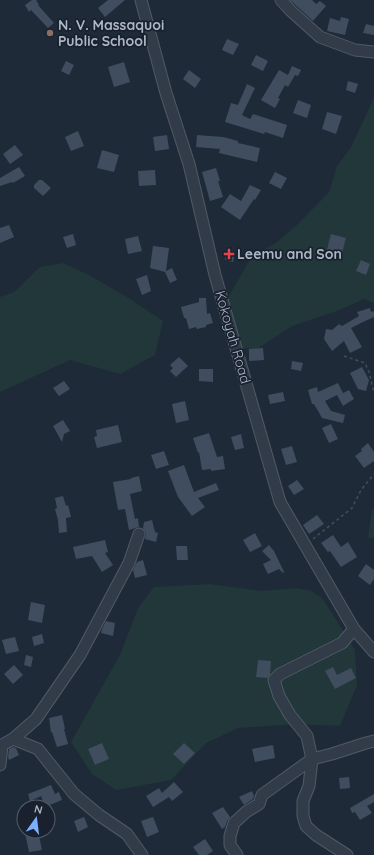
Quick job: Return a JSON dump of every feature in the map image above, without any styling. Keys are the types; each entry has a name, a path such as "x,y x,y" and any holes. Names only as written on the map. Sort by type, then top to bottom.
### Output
{"street":[{"name":"Kokoyah Road","path":"141,0 166,94 189,164 215,275 280,502 354,629 374,652"},
{"path":"281,0 320,36 355,50 374,52"},
{"path":"0,765 2,745 13,739 36,719 80,655 129,563 139,534"},
{"path":"347,855 316,835 306,826 303,816 303,802 309,786 312,759 308,736 290,715 279,696 274,680 280,674 342,643 354,629"},
{"path":"13,739 38,749 74,794 99,815 127,834 142,855"},
{"path":"237,855 230,845 230,836 234,823 246,812 259,804 262,794 312,759 374,741"}],"path":[{"path":"344,356 365,363 369,372 374,393"},
{"path":"311,541 352,508 361,490 374,474"}],"green space":[{"path":"374,94 374,303 364,299 337,311 292,326 257,349 233,348 223,308 231,292 252,256 276,243 299,223 329,192 337,166 351,147 373,100"},
{"path":"63,263 89,275 127,297 163,321 155,355 120,374 70,360 0,392 0,297 14,292 40,267"},
{"path":"374,508 374,538 368,538 372,510"},
{"path":"210,584 261,591 296,588 312,591 323,599 355,650 357,685 340,726 296,724 238,728 206,743 171,780 116,790 92,774 71,742 120,655 138,608 154,587"}],"building":[{"path":"32,0 36,0 38,5 54,23 48,28 31,10 29,12 25,5"},
{"path":"108,0 125,0 105,17 98,8"},
{"path":"290,0 312,0 316,4 320,1 326,6 313,21"},
{"path":"341,17 349,19 345,35 327,31 330,18 340,21"},
{"path":"366,24 374,26 374,35 363,33"},
{"path":"227,39 239,44 233,55 222,50"},
{"path":"256,55 268,61 263,71 251,65"},
{"path":"66,61 74,65 69,75 61,71"},
{"path":"124,62 130,82 114,87 108,67"},
{"path":"292,66 301,70 298,76 295,75 288,87 285,85 278,98 280,99 275,108 261,100 279,70 288,75"},
{"path":"189,70 201,79 195,88 183,79"},
{"path":"348,81 358,84 355,93 346,90"},
{"path":"247,84 255,88 242,115 250,119 253,114 287,125 283,138 225,122 231,103 238,105"},
{"path":"298,100 311,105 307,118 293,113"},
{"path":"327,112 342,116 336,134 322,129"},
{"path":"78,131 84,146 71,151 65,137"},
{"path":"167,135 169,149 155,151 153,137"},
{"path":"197,135 223,137 238,141 238,143 260,148 257,162 219,153 220,149 196,147"},
{"path":"15,145 23,155 10,164 3,154"},
{"path":"102,150 119,155 114,172 97,168"},
{"path":"19,167 25,176 13,183 0,186 0,178"},
{"path":"216,168 223,197 210,201 202,172"},
{"path":"155,170 156,185 139,186 138,171"},
{"path":"275,172 287,178 281,189 269,183"},
{"path":"39,180 42,180 51,188 43,196 34,188 34,185"},
{"path":"250,185 261,190 240,220 221,207 230,194 241,201"},
{"path":"9,225 14,237 0,243 0,228"},
{"path":"73,234 76,245 67,248 63,237"},
{"path":"331,234 346,238 341,257 326,253"},
{"path":"138,236 142,251 128,254 125,239"},
{"path":"153,246 169,248 166,271 172,268 177,280 170,283 165,272 150,268"},
{"path":"228,250 235,252 233,262 225,260"},
{"path":"361,260 370,264 366,275 356,271"},
{"path":"147,275 151,291 142,295 136,279"},
{"path":"199,298 206,298 207,314 210,313 213,323 206,325 206,327 189,329 181,307 199,302"},
{"path":"370,308 371,312 374,311 374,317 351,328 362,347 350,353 344,341 332,351 324,339 326,329 332,330 339,324 342,326 359,316 357,312"},
{"path":"263,348 264,360 249,361 249,349"},
{"path":"179,357 188,366 176,377 170,371 173,368 170,365"},
{"path":"292,361 303,363 301,371 291,369"},
{"path":"362,367 369,380 366,391 358,389 350,373"},
{"path":"199,369 213,369 213,382 199,381"},
{"path":"64,381 70,389 59,396 53,388"},
{"path":"338,383 343,393 349,390 354,399 343,406 337,395 325,401 331,411 345,415 343,423 322,418 314,404 312,404 308,390 317,387 318,392"},
{"path":"283,392 285,401 270,404 268,395"},
{"path":"185,401 189,420 176,423 172,404"},
{"path":"63,420 70,431 64,434 62,442 53,426"},
{"path":"331,424 338,439 329,443 322,428"},
{"path":"118,425 122,442 97,448 94,437 97,436 96,430"},
{"path":"209,433 217,457 223,456 225,469 211,471 211,469 202,470 199,452 198,453 193,438"},
{"path":"241,434 244,448 235,450 231,437"},
{"path":"368,443 374,452 374,461 364,468 355,456 362,451 361,449"},
{"path":"292,446 297,462 286,465 281,449"},
{"path":"164,451 169,465 156,469 151,455"},
{"path":"184,465 194,492 216,483 219,490 198,498 205,507 192,516 178,497 168,471"},
{"path":"139,476 142,491 130,494 135,519 138,518 139,527 129,530 125,509 118,510 113,482"},
{"path":"297,480 304,489 294,495 288,486"},
{"path":"63,496 66,506 68,505 71,517 66,518 67,532 59,533 55,509 57,508 55,498"},
{"path":"317,515 324,524 309,534 303,525"},
{"path":"152,520 155,532 158,533 156,542 145,539 146,533 143,528 144,522"},
{"path":"255,533 262,546 250,552 243,540"},
{"path":"333,535 341,547 348,542 357,557 341,567 330,551 328,552 321,543"},
{"path":"105,540 108,552 105,553 113,565 102,572 92,556 76,559 73,547"},
{"path":"269,545 274,551 284,572 283,573 279,569 268,574 263,564 271,560 262,551"},
{"path":"176,546 187,546 188,560 177,560"},
{"path":"143,560 147,575 135,578 133,570 137,562"},
{"path":"366,564 374,570 374,579 370,585 358,576"},
{"path":"31,602 45,605 42,623 28,620"},
{"path":"106,621 115,623 113,636 101,633"},
{"path":"42,634 44,643 34,646 32,637"},
{"path":"15,637 19,651 6,654 2,640"},
{"path":"26,655 33,657 31,667 24,665"},
{"path":"258,660 271,661 270,675 267,678 256,677"},
{"path":"14,665 23,675 13,684 4,674"},
{"path":"333,667 337,675 351,668 356,678 335,689 325,671"},
{"path":"62,715 68,744 57,747 51,732 49,718"},
{"path":"102,743 109,759 95,765 88,749"},
{"path":"184,743 195,753 184,764 173,754"},
{"path":"273,745 275,758 255,762 252,749"},
{"path":"13,747 16,748 19,755 9,760 9,749"},
{"path":"349,777 350,788 340,789 339,778"},
{"path":"174,782 183,792 172,801 169,797 153,807 146,796 159,788 162,793"},
{"path":"51,785 55,794 59,792 62,800 56,802 56,799 42,799 41,796 34,799 29,799 28,794"},
{"path":"252,791 254,796 253,799 244,805 239,797"},
{"path":"374,794 374,802 367,806 372,813 360,820 355,812 352,813 350,808"},
{"path":"223,807 230,817 225,827 222,829 212,813"},
{"path":"84,817 88,827 78,832 74,821"},
{"path":"153,817 159,832 147,837 141,821"},
{"path":"26,839 40,839 42,850 29,852"},
{"path":"205,839 213,851 207,855 199,855 193,847"}],"place":[{"name":"N. V. Massaquoi Public School","path":"50,33"},
{"name":"Leemu and Son","path":"229,254"}]}
